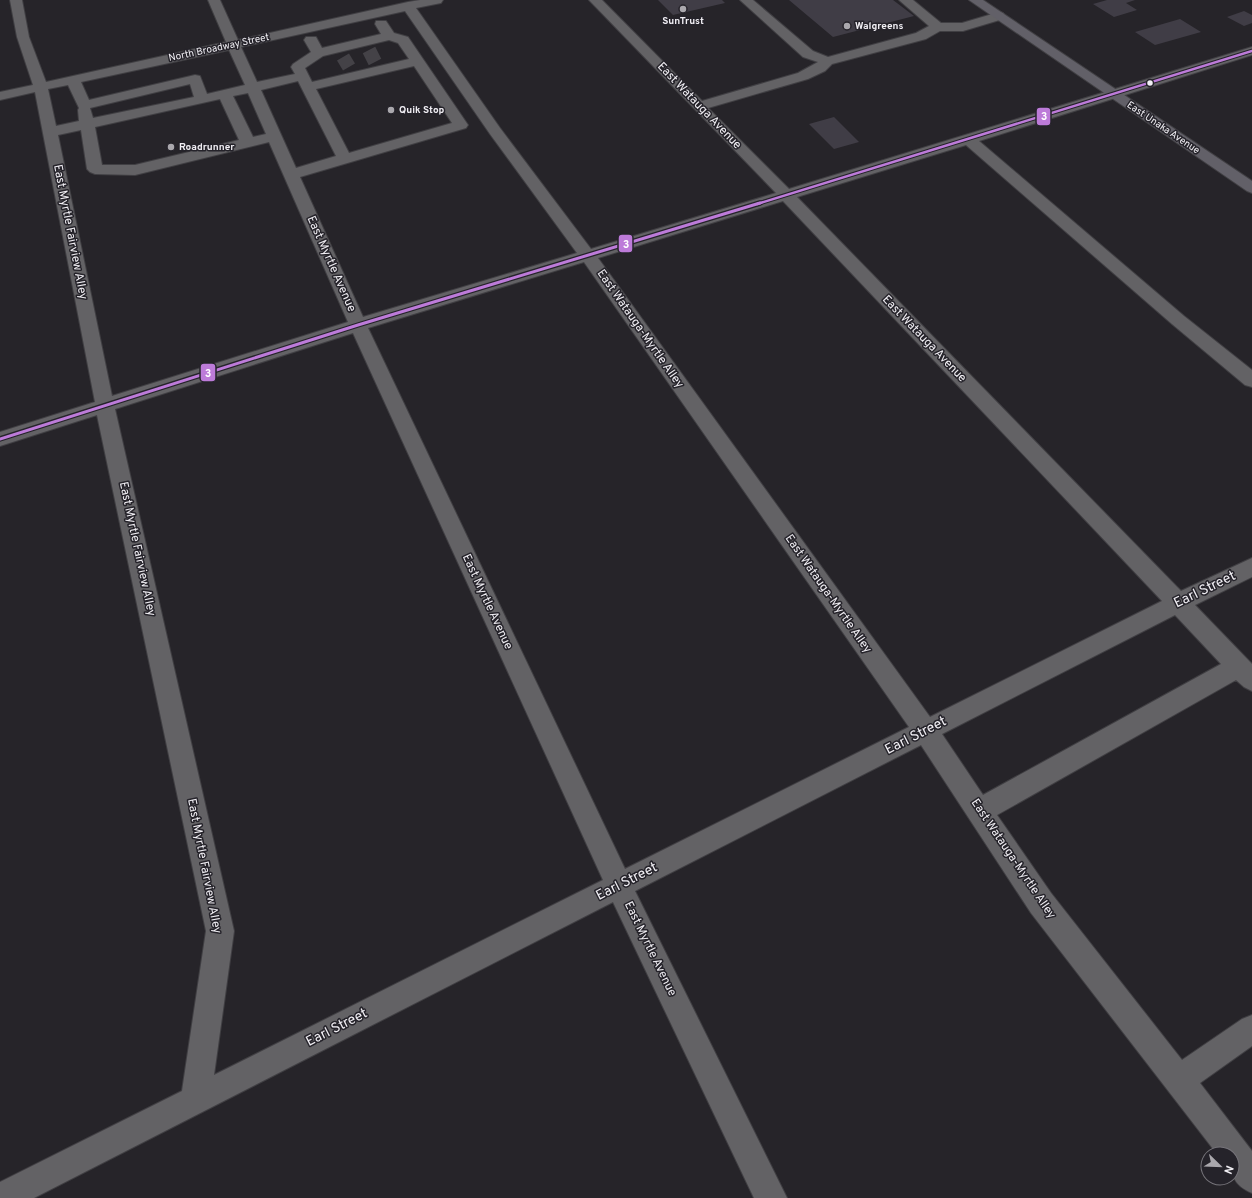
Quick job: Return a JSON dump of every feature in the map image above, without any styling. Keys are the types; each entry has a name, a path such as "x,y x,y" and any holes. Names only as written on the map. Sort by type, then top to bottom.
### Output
{"main road":[{"name":"East Unaka Avenue","path":"975,0 1252,188"}],"street":[{"name":"East Myrtle Fairview Alley","path":"16,0 22,37 41,87 105,406 220,931 195,1101"},
{"name":"East Myrtle Avenue","path":"214,0 235,44 358,325 619,886 771,1198"},
{"name":"North Broadway Street","path":"0,96 437,0"},
{"name":"East Watauga Avenue","path":"595,0 786,195 1246,673"},
{"path":"746,0 808,54 827,61"},
{"path":"905,0 938,27"},
{"name":"East Watauga-Myrtle Alley","path":"408,6 495,131 587,255 926,731 1041,904 1179,1080 1252,1177"},
{"path":"292,174 461,125 404,40 389,36 376,14"},
{"path":"699,106 803,76 820,68 827,61 921,36 938,27 963,27 999,16"},
{"path":"306,29 318,53 346,62 372,56 389,36"},
{"path":"0,439 358,325 968,140 1252,51"},
{"path":"318,53 298,67 345,159"},
{"path":"190,54 195,79 202,99"},
{"path":"50,132 254,87 305,82 346,62 372,56 418,61"},
{"path":"129,68 138,92"},
{"path":"84,105 195,79"},
{"path":"73,80 84,105 95,169 135,170 275,136"},
{"path":"225,94 248,143"},
{"path":"968,140 1178,320 1252,380"},
{"name":"Earl Street","path":"2,1198 1178,603 1252,567"},
{"path":"979,811 1246,673"},
{"path":"1179,1080 1252,1029"}],"building":[{"name":"SunTrust","path":"658,0 722,0 725,3 673,15"},
{"name":"Walgreens","path":"789,0 893,0 914,16 833,37"},
{"path":"1107,0 1135,0 1126,3 1137,10 1114,17 1093,4"},
{"path":"1244,11 1252,15 1252,23 1244,26 1227,17"},
{"path":"1180,19 1201,32 1155,45 1135,32"},
{"path":"834,117 859,142 834,149 809,124"}],"tunnel":[{"path":"369,50 375,62"},
{"path":"343,57 349,67"}],"transit line":[{"name":"3","path":"0,439 358,325 968,140 1252,51"}],"place":[{"name":"SunTrust","path":"683,9"},
{"name":"Walgreens","path":"847,26"},
{"name":"Quik Stop","path":"391,110"},
{"name":"Roadrunner","path":"171,147"}]}
